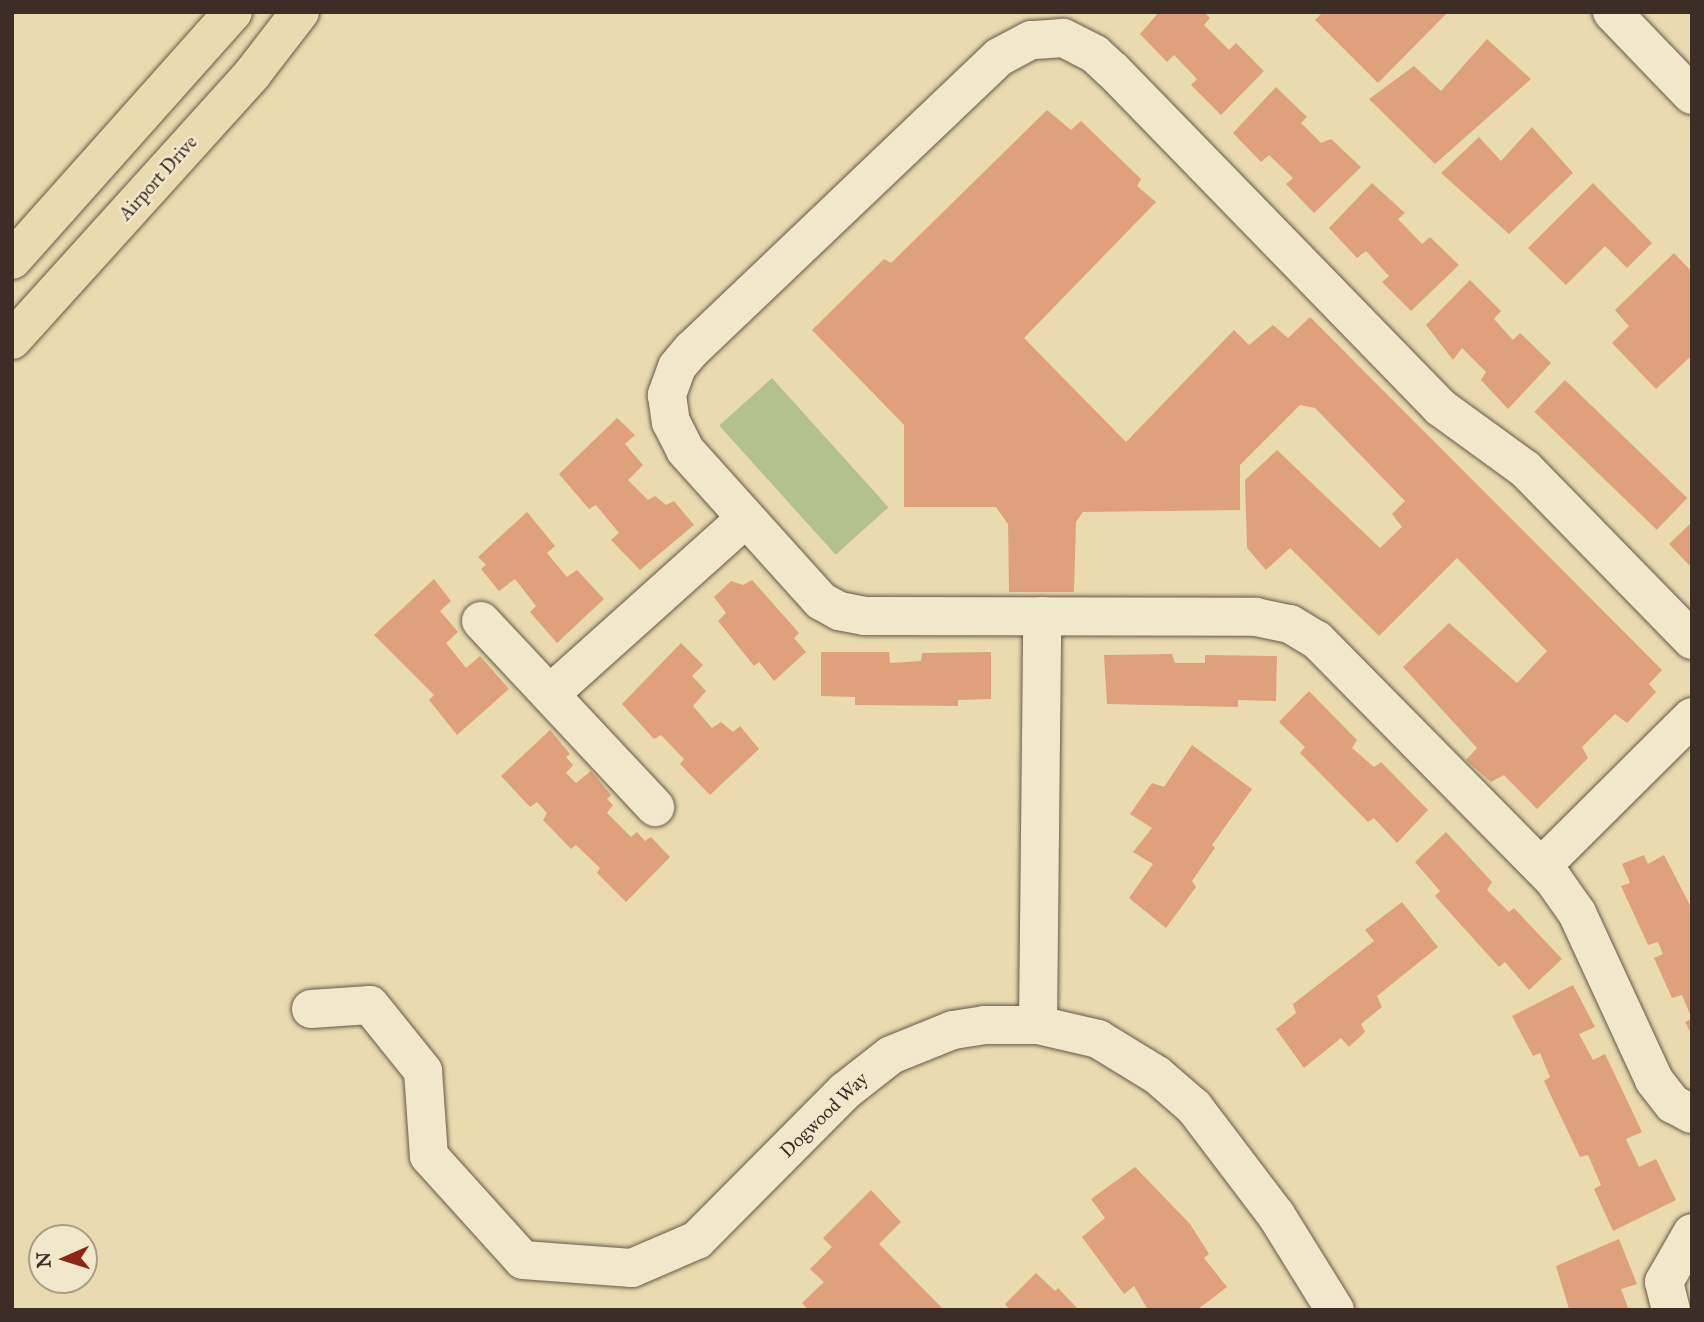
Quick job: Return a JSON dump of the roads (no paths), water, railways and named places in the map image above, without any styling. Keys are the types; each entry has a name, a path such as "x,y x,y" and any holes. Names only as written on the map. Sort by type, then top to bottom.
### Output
{"main road":[{"path":"12,260 233,12"},
{"name":"Airport Drive","path":"12,340 253,73 300,12"}],"street":[{"path":"1612,12 1686,77"},
{"path":"1692,640 1525,469 1441,408 1112,70 1095,54 1063,38 1031,40 999,57 677,368 667,394 677,436 821,601 839,611 864,615 1256,617 1290,624 1317,640 1542,866 1577,913 1654,1080 1673,1104 1692,1114"},
{"path":"550,694 746,518"},
{"path":"1038,1025 1042,616"},
{"path":"481,621 655,807"},
{"path":"1542,866 1692,718"},
{"name":"Dogwood Way","path":"311,1009 370,1005 423,1071 429,1156 523,1260 632,1268 697,1240 845,1091 891,1055 953,1030 984,1025 1038,1025 1098,1039 1128,1054 1194,1107 1230,1150 1320,1302"},
{"path":"1671,1310 1664,1282 1692,1233"}]}
